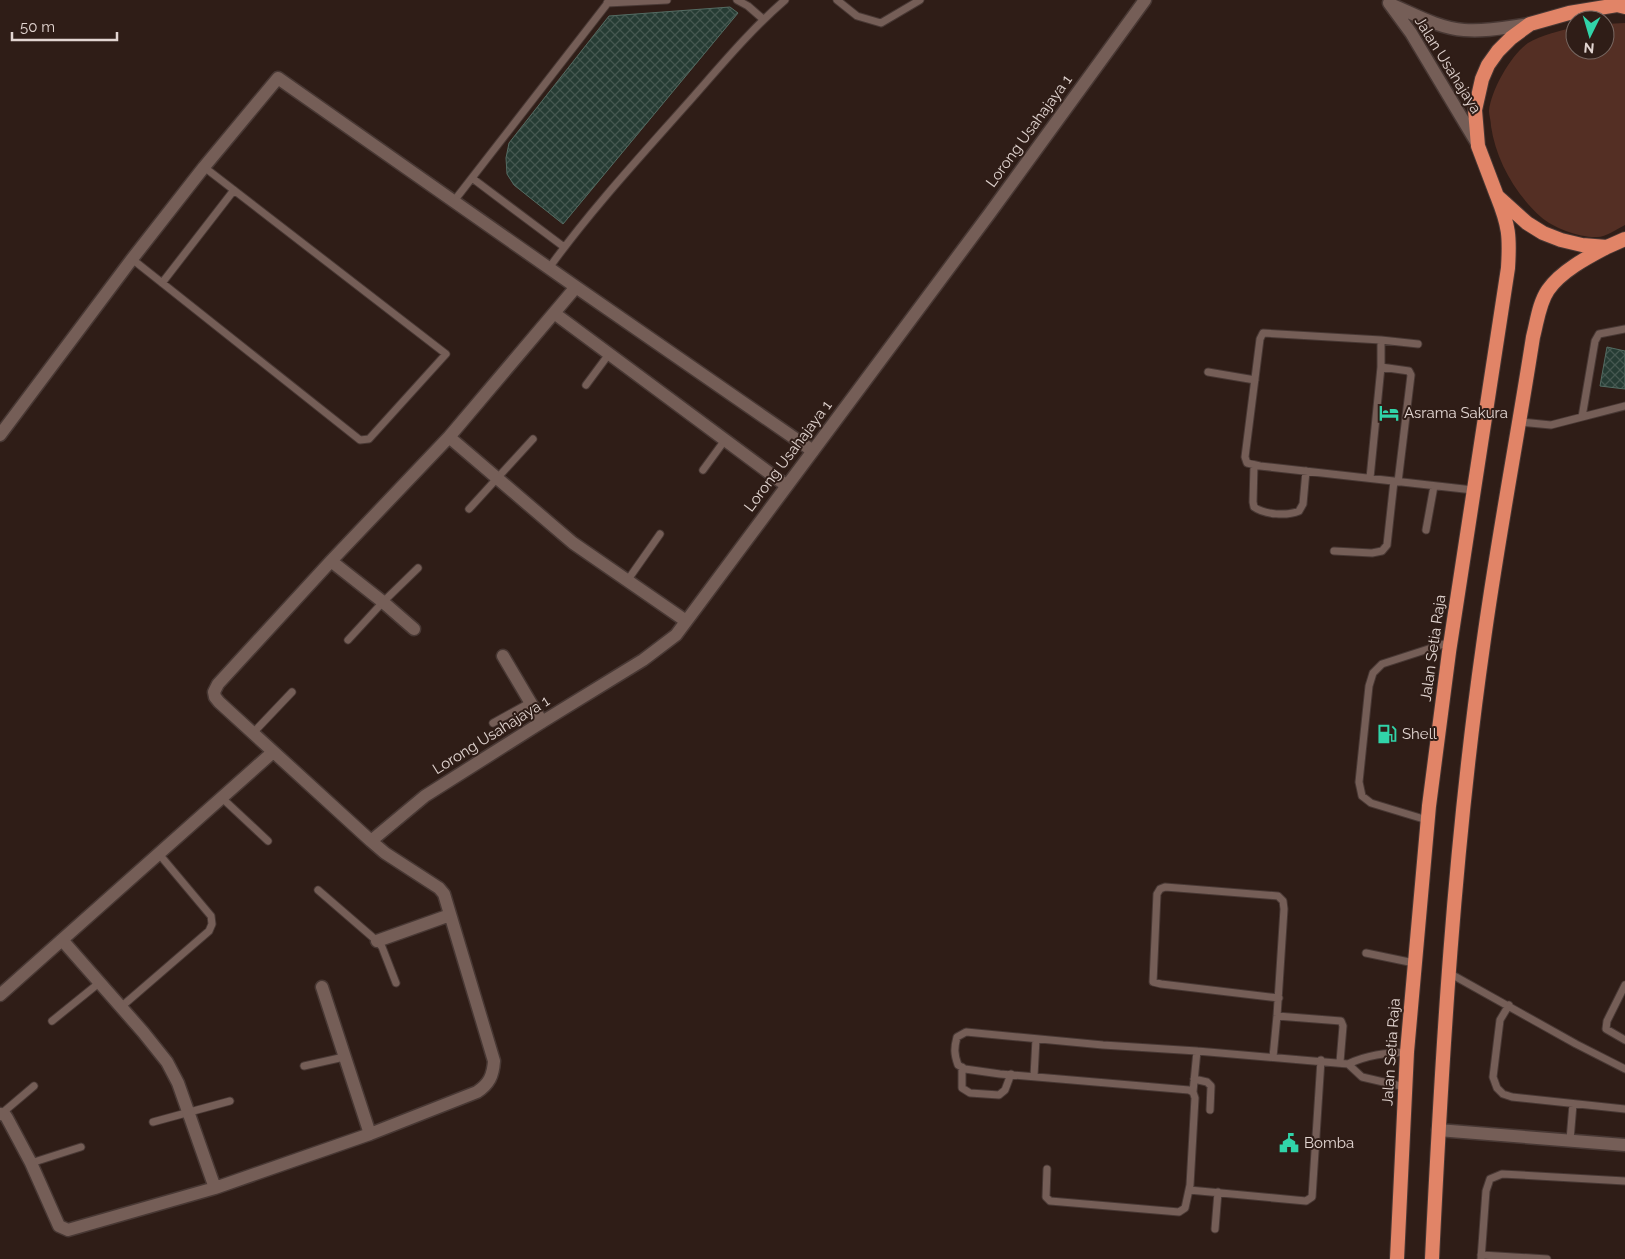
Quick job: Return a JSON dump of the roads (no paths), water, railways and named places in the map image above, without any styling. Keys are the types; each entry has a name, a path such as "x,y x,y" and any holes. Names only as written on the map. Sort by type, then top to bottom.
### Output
{"highway":[{"name":"Jalan Setia Raja","path":"1397,1259 1407,1052 1427,820 1450,642 1508,268 1509,233 1506,219 1478,146 1475,110 1482,79 1488,65 1511,38 1530,24 1569,13 1622,5"},
{"name":"Jalan Setia Raja","path":"1497,196 1527,223 1543,233 1582,245 1608,247"},
{"name":"Jalan Setia Raja","path":"1432,1259 1438,1130 1456,885 1483,646 1533,337 1548,290 1580,262 1625,239"}],"street":[{"name":"Lorong Usahajaya 1","path":"371,841 425,796 644,660 676,635 990,213 1145,0"},
{"name":"Jalan Usahajaya","path":"1387,2 1446,27 1463,30 1484,31 1530,24"},
{"name":"Jalan Usahajaya","path":"1387,2 1411,33 1478,146"},
{"path":"0,435 204,167 278,78 813,451"},
{"path":"0,1114 5,1115 7,1118 32,1163 59,1226 68,1230 215,1188 370,1134 476,1092 488,1084 494,1061 444,894 439,888 371,841 219,702 215,697 215,689 331,561 448,437 576,287"},
{"path":"554,313 787,486"},
{"path":"448,437 573,543 686,621"},
{"path":"331,561 414,629"},
{"path":"502,656 542,722"},
{"path":"0,995 63,941 273,752"},
{"path":"377,942 450,915"},
{"path":"63,941 167,1062 178,1083 215,1188"},
{"path":"322,987 370,1134"},
{"path":"1438,1130 1625,1145"}],"lane":[{"path":"454,201 608,2 667,0"},
{"path":"737,0 748,6 763,19"},
{"path":"549,268 564,247 649,147 763,19 785,0"},
{"path":"837,0 858,16 881,24 920,0"},
{"path":"132,260 360,440 369,439 446,354 204,167"},
{"path":"472,178 564,247"},
{"path":"162,283 234,190"},
{"path":"1582,417 1594,341 1599,334 1625,329"},
{"path":"1418,344 1263,333 1260,339 1245,457 1247,463 1474,490"},
{"path":"1370,478 1381,367 1381,340"},
{"path":"586,385 609,354"},
{"path":"1334,551 1372,553 1382,551 1387,545 1411,375 1409,371 1381,367"},
{"path":"1208,372 1255,380"},
{"path":"1520,422 1551,426 1625,406"},
{"path":"469,509 533,439"},
{"path":"703,470 725,440"},
{"path":"1254,465 1253,502 1254,507 1260,511 1291,514 1299,511 1303,504 1306,471"},
{"path":"1426,530 1434,486"},
{"path":"627,581 660,534"},
{"path":"348,640 418,568"},
{"path":"1427,820 1371,802 1362,796 1359,782 1369,686 1373,673 1382,664 1450,642"},
{"path":"253,733 292,692"},
{"path":"493,723 531,702"},
{"path":"222,798 268,841"},
{"path":"120,1007 209,931 212,924 212,916 159,854"},
{"path":"1273,1057 1279,998 1283,901 1278,896 1165,887 1160,889 1157,894 1153,982 1279,998"},
{"path":"318,890 382,947 396,983"},
{"path":"1366,954 1414,963"},
{"path":"1449,973 1510,1005 1576,1044 1625,1069"},
{"path":"52,1021 100,983"},
{"path":"1625,985 1606,1021 1606,1029 1625,1040"},
{"path":"1510,1005 1500,1020 1493,1077 1497,1088 1503,1094 1512,1097 1625,1110"},
{"path":"1277,1016 1341,1021 1343,1026 1344,1063"},
{"path":"1193,1092 1189,1090 965,1069 958,1065 954,1056 954,1049 957,1037 966,1032 1103,1046 1197,1051 1344,1063 1380,1053 1407,1052"},
{"path":"1034,1076 1036,1039"},
{"path":"1047,1169 1046,1197 1050,1201 1179,1212 1185,1208 1189,1190 1195,1098 1193,1092 1197,1051"},
{"path":"304,1066 344,1057"},
{"path":"1189,1190 1306,1201 1312,1197 1321,1060"},
{"path":"1344,1063 1362,1077 1405,1087"},
{"path":"962,1067 962,1088 970,1094 999,1094 1005,1090 1011,1074"},
{"path":"1194,1079 1207,1082 1211,1086 1210,1110"},
{"path":"0,1114 34,1086"},
{"path":"153,1122 230,1101"},
{"path":"1570,1140 1573,1104"},
{"path":"32,1163 81,1147"},
{"path":"1547,1259 1481,1257 1486,1191 1490,1179 1502,1174 1625,1181"},
{"path":"1215,1229 1218,1192"}],"place":[{"name":"Asrama Sakura","path":"1389,413"},
{"name":"Shell","path":"1387,734"},
{"name":"Bomba","path":"1289,1143"}]}
